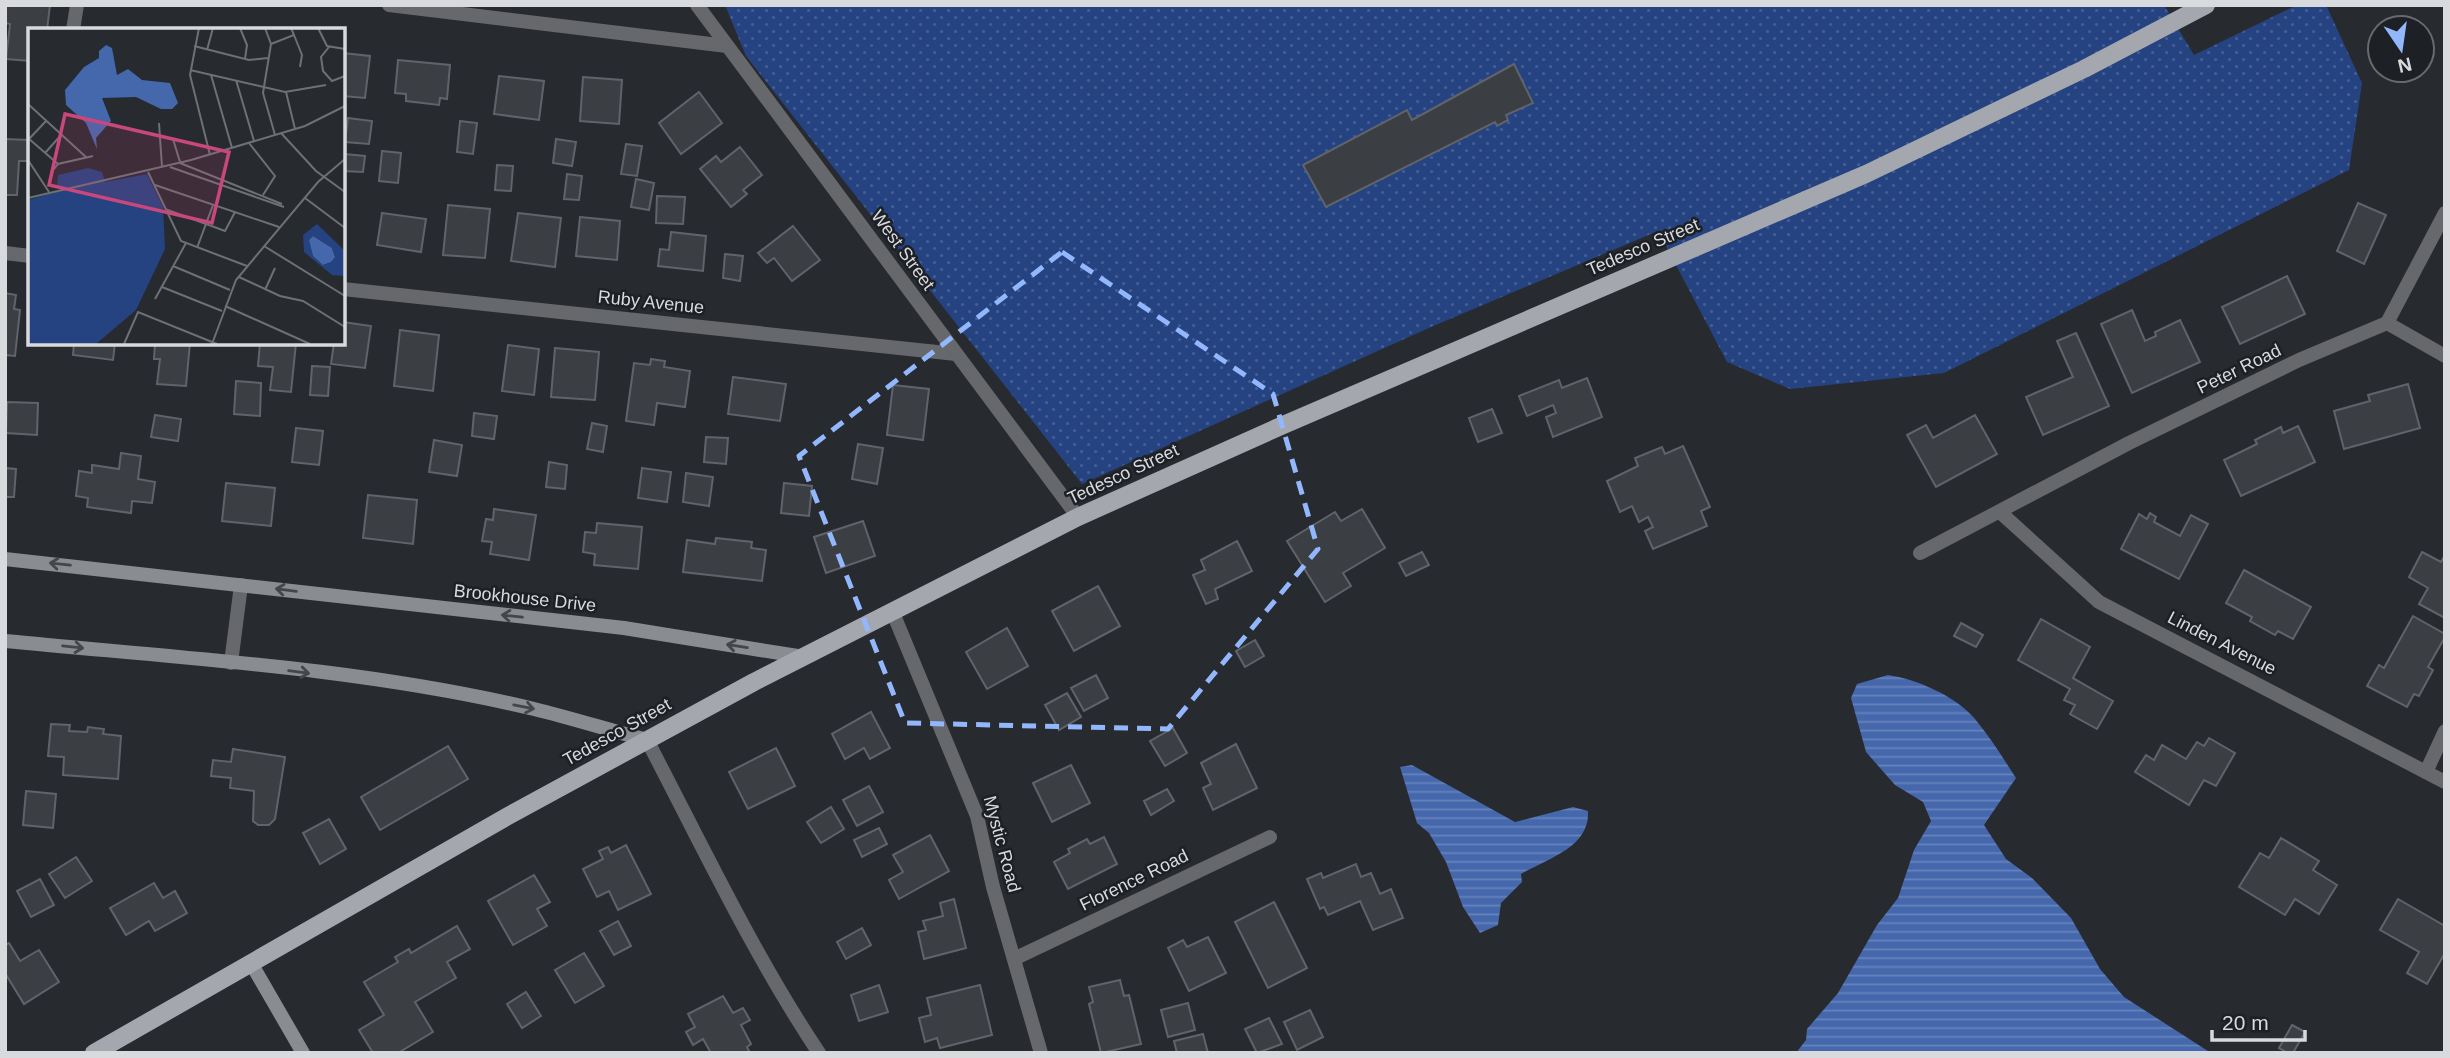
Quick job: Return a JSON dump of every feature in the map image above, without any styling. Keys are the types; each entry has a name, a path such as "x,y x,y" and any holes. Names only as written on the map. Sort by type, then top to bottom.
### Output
{"main road":[{"name":"Tedesco Street","path":"94,1053 647,740 1078,517 1281,426 1866,174 2072,75 2206,5"},
{"name":"Brookhouse Drive","path":"5,559 624,628 804,657"},
{"path":"5,641 231,663 393,683 519,706 647,740"},
{"path":"251,963 303,1053"}],"street":[{"path":"74,28 77,5"},
{"path":"389,5 727,46"},
{"name":"West Street","path":"697,5 1078,517"},
{"path":"2445,213 2387,323 2445,356"},
{"path":"5,253 28,256"},
{"name":"Ruby Avenue","path":"345,289 956,354"},
{"name":"Peter Road","path":"1920,553 2129,443 2299,360 2387,323"},
{"name":"Linden Avenue","path":"2000,512 2099,601 2445,782"},
{"path":"231,663 241,585"},
{"name":"Mystic Road","path":"893,613 977,816 993,887 1016,958 1041,1053"},
{"path":"2426,772 2445,731"},
{"path":"647,740 744,927 790,1010 819,1053"},
{"name":"Florence Road","path":"1016,958 1270,837"}],"highlighted area":[{"path":"1062,252 1273,394 1318,549 1168,729 905,723 799,456"}],"shaded area":[{"path":"725,5 2164,5 2194,55 2297,5 2326,5 2362,83 2349,170 1944,373 1790,389 1727,362 1658,231 1431,327 1082,484 746,56"},
{"path":"1888,675 1911,680 1947,696 1975,719 2016,778 1984,825 2006,859 2032,878 2071,918 2100,969 2124,997 2211,1053 1796,1053 1806,1040 1807,1029 1838,993 1877,925 1898,898 1914,850 1931,821 1923,802 1895,785 1866,752 1851,698 1857,684"},
{"path":"1412,765 1515,822 1573,807 1588,811 1587,823 1575,843 1566,850 1521,874 1522,882 1501,903 1498,925 1480,933 1463,907 1446,862 1429,833 1417,823 1400,767"}],"building":[{"path":"5,5 50,5 47,28 28,28 28,61 6,59 10,24 5,23"},
{"path":"345,53 370,56 365,98 345,96"},
{"path":"398,60 450,65 447,99 440,98 439,105 406,101 406,94 395,93"},
{"path":"1514,64 1533,103 1506,115 1508,120 1497,126 1495,122 1326,207 1303,165 1407,110 1412,120"},
{"path":"499,76 544,81 539,120 494,114"},
{"path":"583,77 622,80 619,124 580,121"},
{"path":"699,92 722,123 681,154 659,123"},
{"path":"348,118 372,121 369,144 345,142"},
{"path":"460,121 477,123 473,154 457,152"},
{"path":"5,139 28,140 28,161 19,161 17,195 5,195"},
{"path":"556,139 576,142 572,166 553,163"},
{"path":"626,144 642,146 637,176 621,174"},
{"path":"740,147 762,175 743,190 747,194 731,207 700,169 716,156 721,162"},
{"path":"382,151 401,153 398,183 379,181"},
{"path":"345,154 365,156 363,172 345,171"},
{"path":"497,165 513,166 511,191 495,190"},
{"path":"567,174 582,176 579,200 564,199"},
{"path":"636,179 654,183 649,210 631,207"},
{"path":"657,196 685,197 683,224 656,223"},
{"path":"2358,203 2386,215 2364,264 2337,251"},
{"path":"448,205 490,209 485,258 443,255"},
{"path":"382,213 426,219 421,252 377,245"},
{"path":"518,213 561,218 555,267 511,261"},
{"path":"580,217 620,221 617,260 576,256"},
{"path":"793,226 820,260 792,281 774,258 767,263 758,253"},
{"path":"671,232 706,236 703,271 658,266 660,249 669,250"},
{"path":"725,254 743,256 740,281 723,278"},
{"path":"2287,276 2305,314 2240,344 2222,307"},
{"path":"5,293 16,295 14,309 20,310 15,356 5,355"},
{"path":"2132,310 2145,341 2156,336 2155,332 2180,320 2200,362 2132,393 2101,324"},
{"path":"345,322 371,326 365,368 331,364 334,345 345,345"},
{"path":"400,330 439,335 433,391 394,386"},
{"path":"2076,333 2109,406 2043,435 2026,397 2073,377 2057,341"},
{"path":"74,345 115,345 113,360 73,355"},
{"path":"155,345 190,345 186,386 157,384 160,359 154,359"},
{"path":"260,345 296,345 291,392 270,390 273,367 258,366"},
{"path":"508,345 539,349 534,395 502,391"},
{"path":"555,348 599,352 595,400 551,397"},
{"path":"651,359 665,361 664,367 690,371 685,407 657,403 654,425 626,421 634,363 650,365"},
{"path":"312,366 330,367 328,396 310,395"},
{"path":"733,377 786,384 780,421 728,414"},
{"path":"1587,378 1602,417 1553,437 1546,417 1556,413 1553,405 1527,416 1519,396 1559,380 1562,388"},
{"path":"236,381 261,383 260,416 234,414"},
{"path":"2408,384 2420,428 2344,449 2334,411 2370,401 2368,395"},
{"path":"893,385 929,389 923,440 887,435"},
{"path":"7,402 38,403 37,435 6,433"},
{"path":"1492,409 1502,433 1478,442 1469,418"},
{"path":"474,413 497,416 494,439 472,436"},
{"path":"155,415 181,419 178,441 151,437"},
{"path":"1975,415 1997,454 1936,487 1907,435 1926,425 1933,438"},
{"path":"592,423 607,426 603,452 587,449"},
{"path":"2298,426 2315,462 2241,496 2224,460 2257,444 2255,440 2281,427 2283,433"},
{"path":"296,428 323,431 319,465 292,462"},
{"path":"706,437 728,438 726,464 704,462"},
{"path":"434,440 462,445 457,476 429,472"},
{"path":"858,444 883,448 877,484 852,479"},
{"path":"1683,446 1710,507 1701,511 1707,526 1653,549 1645,531 1653,527 1648,517 1639,522 1632,506 1620,512 1607,481 1638,466 1635,458 1662,447 1665,454"},
{"path":"121,453 141,456 138,479 155,482 152,503 132,501 131,513 87,507 88,498 76,496 79,471 92,473 92,465 119,469"},
{"path":"549,462 567,465 565,489 546,487"},
{"path":"5,468 16,469 14,497 5,497"},
{"path":"642,468 671,472 667,502 638,498"},
{"path":"686,473 713,477 709,506 683,502"},
{"path":"226,483 275,488 271,526 222,521"},
{"path":"784,483 812,486 809,516 781,513"},
{"path":"368,495 417,500 413,544 363,538"},
{"path":"494,509 536,515 529,560 490,554 492,542 482,541 486,519 493,520"},
{"path":"1362,509 1385,548 1343,573 1351,586 1325,602 1287,541 1335,512 1341,521"},
{"path":"2150,513 2156,517 2154,522 2180,536 2191,515 2208,524 2179,579 2121,549 2139,514 2147,519"},
{"path":"863,521 875,556 826,573 814,537"},
{"path":"597,523 642,527 638,569 594,565 595,554 583,552 585,532 596,533"},
{"path":"716,538 752,542 751,548 766,550 762,581 683,572 687,540 715,544"},
{"path":"1237,541 1252,571 1215,589 1218,599 1206,604 1193,575 1205,570 1201,560"},
{"path":"1422,552 1429,565 1406,576 1399,563"},
{"path":"2422,552 2441,562 2445,555 2445,618 2419,604 2428,588 2409,577"},
{"path":"2244,570 2311,607 2293,639 2278,631 2275,635 2250,621 2252,617 2226,603"},
{"path":"1098,586 1120,626 1074,651 1052,611"},
{"path":"2413,616 2445,634 2445,637 2428,667 2433,670 2419,696 2414,694 2407,707 2367,686 2379,665 2384,668"},
{"path":"2041,619 2090,647 2073,678 2113,701 2097,729 2070,714 2075,705 2064,700 2070,689 2018,660"},
{"path":"1961,623 1983,635 1976,647 1954,636"},
{"path":"1007,628 1028,666 987,689 966,652"},
{"path":"1255,640 1264,656 1245,667 1236,651"},
{"path":"1096,675 1108,698 1084,711 1071,688"},
{"path":"1067,693 1081,717 1059,730 1045,705"},
{"path":"871,712 890,748 870,759 864,748 845,759 832,734"},
{"path":"51,724 70,725 69,731 87,732 88,727 104,729 103,734 121,736 118,779 63,775 64,757 48,756"},
{"path":"1173,728 1187,753 1165,766 1150,741"},
{"path":"2209,738 2235,753 2216,786 2204,780 2189,805 2135,772 2146,755 2154,760 2162,745 2186,759 2197,742 2204,746"},
{"path":"1236,744 1257,788 1213,810 1203,788 1211,784 1201,763"},
{"path":"448,746 468,779 380,830 361,797"},
{"path":"776,748 795,786 748,809 729,772"},
{"path":"233,749 285,757 275,819 269,825 258,825 253,821 254,791 230,788 231,778 211,776 213,760 231,762"},
{"path":"1071,765 1090,803 1052,822 1033,783"},
{"path":"869,786 883,812 857,826 843,800"},
{"path":"1167,789 1174,801 1151,815 1144,801"},
{"path":"26,791 56,794 53,828 23,825"},
{"path":"831,807 844,829 821,843 807,822"},
{"path":"329,819 346,849 320,864 303,833"},
{"path":"879,828 887,844 862,857 854,840"},
{"path":"930,835 949,871 899,899 889,880 903,872 893,855"},
{"path":"1104,837 1117,864 1068,889 1054,862 1070,853 1068,849 1087,839 1090,844"},
{"path":"2281,838 2319,861 2313,870 2337,885 2319,914 2295,899 2285,915 2239,887 2260,853 2269,858"},
{"path":"626,845 651,894 618,910 609,891 597,897 583,869 603,859 599,851 608,847 611,853"},
{"path":"76,857 92,881 65,898 49,874"},
{"path":"1356,864 1361,877 1371,873 1380,894 1391,889 1403,918 1373,930 1360,901 1328,915 1324,907 1320,909 1307,879 1321,873 1323,878"},
{"path":"534,875 550,902 537,909 547,926 513,945 488,901"},
{"path":"40,879 54,905 31,917 17,891"},
{"path":"154,883 163,898 175,891 187,913 155,931 149,921 126,935 110,908"},
{"path":"954,899 966,948 924,959 918,932 926,930 923,921 943,916 940,903"},
{"path":"2398,899 2445,926 2445,953 2427,984 2407,973 2419,952 2380,930"},
{"path":"1274,902 1307,968 1268,988 1235,922"},
{"path":"618,921 631,946 614,955 600,931"},
{"path":"457,926 470,949 447,962 456,978 415,1002 433,1032 398,1053 373,1053 359,1030 384,1015 364,982 398,962 395,957 409,949 411,953"},
{"path":"862,928 871,945 846,959 837,942"},
{"path":"1208,937 1226,973 1189,991 1168,948 1183,940 1187,947"},
{"path":"9,943 20,961 39,950 59,982 24,1004 5,973 5,945"},
{"path":"584,953 604,986 575,1003 555,970"},
{"path":"1120,980 1124,996 1129,995 1141,1044 1101,1053 1089,1004 1093,1002 1089,987"},
{"path":"879,985 888,1012 859,1021 851,995"},
{"path":"980,985 992,1035 940,1048 937,1038 925,1042 919,1018 931,1015 927,998"},
{"path":"526,992 541,1016 522,1028 507,1004"},
{"path":"723,996 733,1013 743,1008 750,1020 741,1025 751,1044 747,1047 750,1053 711,1053 703,1039 693,1045 686,1032 695,1027 688,1014"},
{"path":"1188,1003 1195,1030 1168,1037 1161,1010"},
{"path":"1310,1010 1323,1037 1297,1050 1284,1022"},
{"path":"1269,1018 1282,1044 1257,1053 1245,1029"},
{"path":"2292,1025 2305,1032 2293,1053 2288,1053 2279,1048"},
{"path":"1203,1034 1208,1053 1177,1053 1174,1041"}]}
